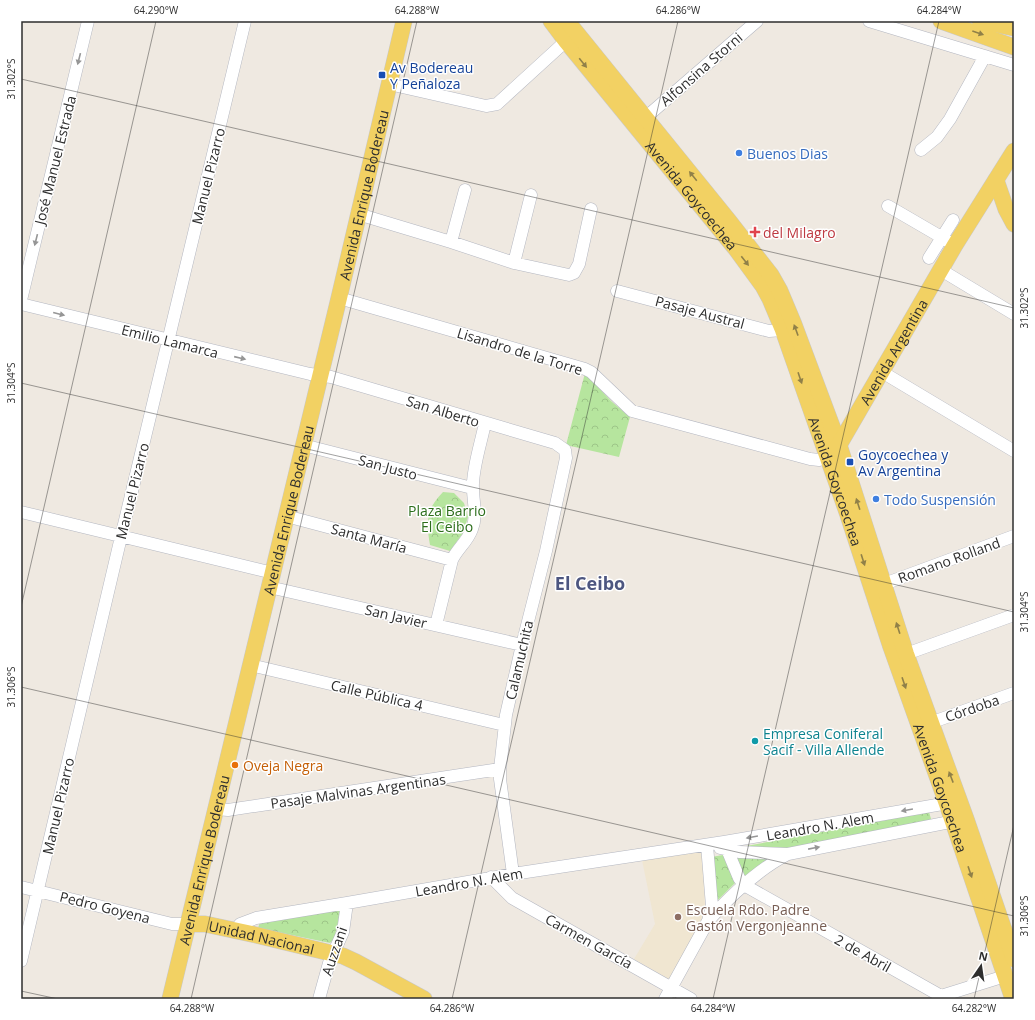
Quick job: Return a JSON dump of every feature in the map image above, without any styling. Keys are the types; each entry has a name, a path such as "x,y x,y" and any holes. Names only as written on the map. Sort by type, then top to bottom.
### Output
{"main road":[{"name":"Avenida Enrique Bodereau","path":"170,999 339,298 404,21"},
{"name":"Avenida Goycoechea","path":"550,21 752,270 770,299 783,330 828,457 891,647 946,803 959,820 1011,942 1014,959"},
{"name":"Avenida Goycoechea","path":"567,21 771,275 789,312 839,445 906,654 930,723 946,803"},
{"path":"941,21 1014,47"},
{"path":"980,21 1014,28"},
{"name":"Avenida Argentina","path":"828,457 839,445 941,270 949,241 996,180 1014,151"},
{"path":"996,180 1006,209 1014,224"},
{"name":"Avenida Goycoechea","path":"959,820 1013,999"},
{"name":"Unidad Nacional","path":"189,924 205,924 236,930 334,953 356,962 424,999"}],"street":[{"name":"José Manuel Estrada","path":"21,300 88,21"},
{"name":"Manuel Pizarro","path":"21,960 245,21"},
{"name":"Alfonsina Storni","path":"645,118 757,21"},
{"path":"869,21 1014,65"},
{"path":"389,84 486,106 492,106 497,104 566,41"},
{"path":"921,150 937,137 950,119 985,56"},
{"path":"451,242 465,190"},
{"path":"514,263 531,195"},
{"path":"888,206 949,241"},
{"path":"358,214 514,263 569,275 574,273 579,264 591,209"},
{"name":"Avenida Argentina","path":"929,258 949,241 953,220"},
{"path":"941,270 1014,314"},
{"name":"Pasaje Austral","path":"617,291 769,330 783,330"},
{"name":"Lisandro de la Torre","path":"339,298 585,368 632,411 810,459 819,460 828,457"},
{"name":"Emilio Lamarca","path":"21,304 320,376"},
{"path":"882,372 1014,451"},
{"name":"San Alberto","path":"320,376 331,377 555,443 565,450"},
{"path":"436,625 454,554 468,538 472,528 475,513 472,488 485,423"},
{"name":"San Justo","path":"303,445 472,488"},
{"name":"Calamuchita","path":"513,874 500,769 504,725 549,536 566,458 565,450"},
{"name":"San Javier","path":"21,512 121,537 436,625 522,646"},
{"name":"Santa María","path":"286,516 452,560"},
{"name":"Romano Rolland","path":"884,584 1014,536"},
{"path":"906,654 1014,615"},
{"name":"Calle Pública 4","path":"250,665 504,725"},
{"name":"Córdoba","path":"930,723 1014,693"},
{"name":"Pasaje Malvinas Argentinas","path":"216,809 228,810 500,769"},
{"path":"936,824 946,803"},
{"name":"Leandro N. Alem","path":"236,930 240,924 256,918 491,877 708,845 725,846 946,803"},
{"name":"Leandro N. Alem","path":"725,846 739,852 788,854 959,820"},
{"path":"665,999 708,921 712,906 708,845"},
{"path":"725,846 739,878 744,885"},
{"name":"Leandro N. Alem","path":"708,921 744,885 772,862 788,854"},
{"name":"Carmen García","path":"491,877 512,898 691,999"},
{"name":"2 de Abril","path":"744,885 940,998"},
{"name":"Pedro Goyena","path":"21,887 172,924 189,924"},
{"name":"Auzzani","path":"319,999 326,970 343,932 347,903"},
{"path":"940,998 1005,976"}],"shaded area":[{"name":"Escuela Rdo. Padre Gastón Vergonjeanne","path":"703,852 705,909 699,927 670,980 634,959 655,924 642,860"}],"green space":[{"path":"585,373 611,401 630,417 619,457 566,445"},
{"name":"Plaza Barrio El Ceibo","path":"443,492 454,493 464,503 468,517 463,533 450,551 430,545 428,529 430,510 437,498"},
{"path":"929,812 932,822 791,848 741,847"},
{"path":"723,855 735,883 715,903 711,857"},
{"path":"736,857 766,858 768,861 744,877"},
{"path":"341,910 334,939 330,943 258,928 260,922"}],"place":[{"name":"Av Bodereau Y Peñaloza","path":"382,75"},
{"name":"Buenos Dias","path":"739,153"},
{"name":"del Milagro","path":"755,232"},
{"name":"Goycoechea y Av Argentina","path":"850,462"},
{"name":"Todo Suspensión","path":"876,499"},
{"name":"Empresa Coniferal Sacif - Villa Allende","path":"755,741"},
{"name":"Oveja Negra","path":"235,765"},
{"name":"Escuela Rdo. Padre Gastón Vergonjeanne","path":"678,917"}],"district":[{"name":"El Ceibo","path":"590,583"}]}
